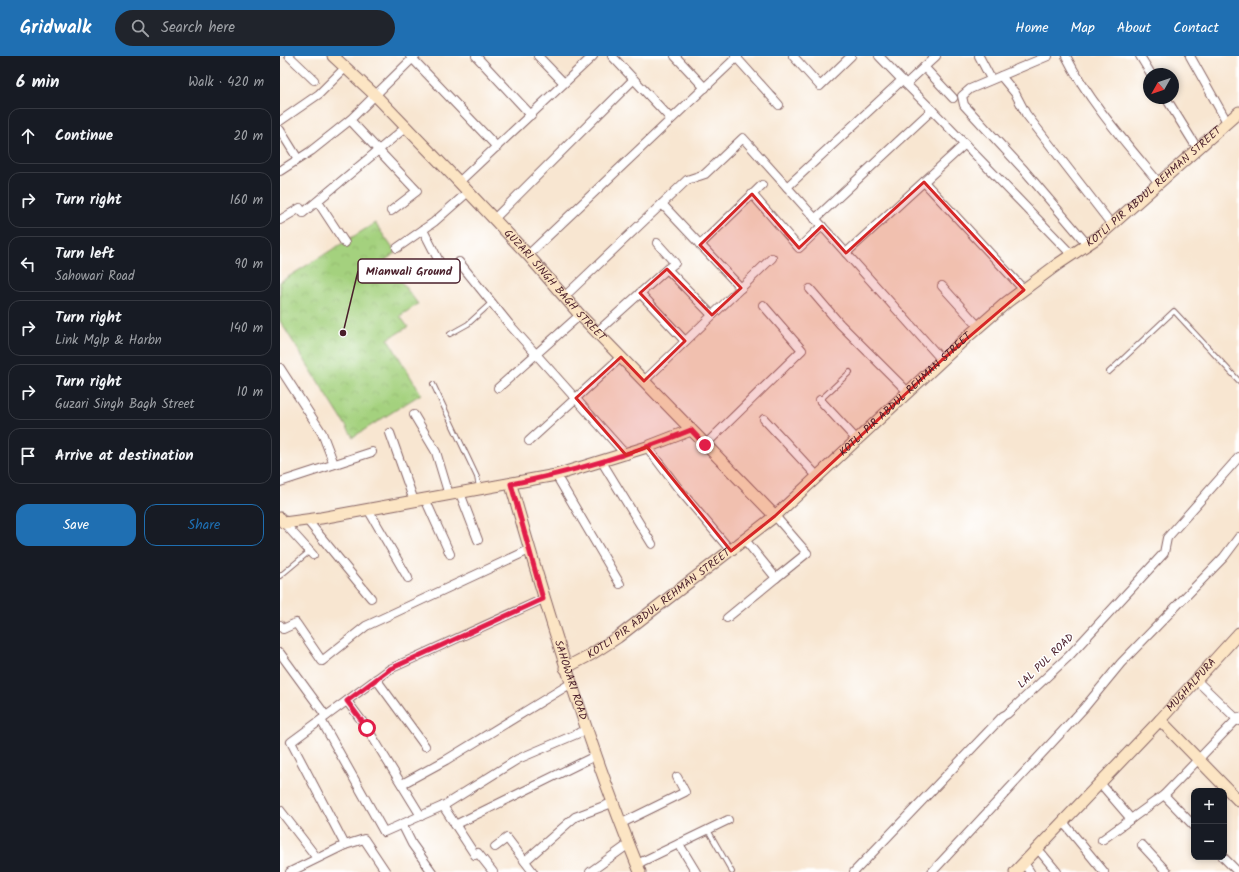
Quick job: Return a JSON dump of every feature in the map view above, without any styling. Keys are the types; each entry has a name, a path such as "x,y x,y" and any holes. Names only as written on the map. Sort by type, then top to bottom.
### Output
{"street":[{"path":"289,56 314,80"},
{"name":"GUZARI SINGH BAGH STREET","path":"333,56 376,96 405,128 459,182 528,255 564,298 775,516"},
{"path":"476,56 531,115"},
{"path":"538,56 564,83"},
{"path":"459,182 593,56"},
{"path":"612,56 671,119"},
{"path":"675,56 705,88"},
{"path":"528,255 737,56 779,105"},
{"path":"793,56 820,86 851,56"},
{"path":"879,56 1072,255"},
{"path":"787,187 904,82 936,56"},
{"path":"979,56 991,79"},
{"path":"1048,56 1033,59 1001,76 970,89 962,96 964,105 1024,170 1088,244"},
{"path":"1066,56 1074,73 1159,183"},
{"path":"1140,56 1147,68"},
{"path":"1190,56 1227,122"},
{"path":"280,171 350,120 376,96 412,57 497,147"},
{"path":"924,67 952,98"},
{"path":"280,121 319,94 345,68"},
{"path":"1001,76 1015,93 1030,119 1112,225"},
{"path":"494,219 633,80"},
{"path":"1170,104 1197,148"},
{"path":"816,219 932,110"},
{"name":"KOTLI PIR ABDUL REHMAN STREET","path":"565,668 590,655 618,637 746,540 818,477 979,327 1024,290 1112,225 1239,112"},
{"path":"350,120 417,191 391,211"},
{"path":"280,220 300,208 304,213 405,128"},
{"path":"280,130 298,159"},
{"path":"564,298 687,180 705,174 743,138 942,360"},
{"path":"846,253 965,144"},
{"path":"924,182 1024,290"},
{"path":"700,245 762,185"},
{"path":"397,248 423,230 468,192"},
{"path":"752,194 799,248 822,226"},
{"path":"318,202 345,243"},
{"path":"662,204 741,288"},
{"path":"423,230 442,267"},
{"path":"597,332 675,263 657,243"},
{"path":"644,381 772,258"},
{"path":"459,262 491,303 626,454"},
{"path":"667,269 712,315"},
{"path":"942,286 979,327"},
{"path":"810,289 840,324 908,392"},
{"path":"640,293 685,341"},
{"path":"705,445 802,350 763,305"},
{"path":"498,388 580,314"},
{"path":"529,441 621,357"},
{"path":"280,368 322,433 334,464"},
{"path":"820,400 857,440"},
{"path":"414,415 436,452 478,540"},
{"path":"764,419 818,477"},
{"path":"282,521 307,520 369,511 556,475 647,448 691,430"},
{"path":"390,433 420,500 450,554"},
{"path":"647,448 731,551"},
{"path":"280,482 372,452"},
{"name":"LAL PUL ROAD","path":"854,872 1003,716 1007,714 1074,650 1164,553 1167,538 1239,457"},
{"path":"602,462 652,544"},
{"path":"556,475 620,584"},
{"name":"SAHOWARI ROAD","path":"511,484 543,599 570,684 612,803 638,868"},
{"path":"369,511 408,578"},
{"path":"727,618 807,553 775,516"},
{"path":"307,520 371,598"},
{"path":"282,521 312,553"},
{"path":"932,872 1084,708 1121,663 1224,557 1239,537"},
{"path":"746,540 776,578"},
{"path":"280,625 283,629 296,623 322,662 366,626 529,550"},
{"path":"345,845 290,742 390,669 543,599"},
{"name":"MUGHALPURA","path":"1016,872 1027,868 1038,849 1160,720 1239,633"},
{"path":"280,653 323,718 384,832 443,806 518,760 586,730"},
{"path":"376,679 425,746"},
{"path":"1102,840 1164,795 1238,719 1196,680"},
{"path":"402,784 446,760 570,684"},
{"path":"347,701 367,728 421,816"},
{"path":"1160,720 1199,760 1237,795"},
{"path":"455,825 595,756"},
{"path":"620,824 685,792 677,777"},
{"path":"1100,783 1131,819"},
{"path":"1164,795 1192,824"},
{"path":"525,861 575,817 612,803"},
{"path":"443,806 475,855 478,853 492,872"},
{"path":"281,813 317,858"},
{"path":"638,868 679,844 728,820"},
{"path":"1063,822 1104,872"},
{"path":"402,824 412,844 432,872"},
{"path":"495,847 507,838 534,872"},
{"path":"290,872 345,845 364,839 386,872"},
{"path":"590,872 628,844"},
{"path":"679,844 696,872"},
{"path":"1142,845 1167,872"},
{"path":"1038,849 1057,872"},
{"path":"1227,860 1238,872"}],"lane":[{"path":"450,334 468,324 491,303"},
{"path":"1108,372 1174,311 1239,381"},
{"path":"820,400 850,372"},
{"path":"433,384 477,477 479,490"},
{"path":"280,576 312,553"},
{"path":"708,830 732,872"}],"highlighted area":[{"path":"924,182 1024,290 942,360 775,516 731,551 647,447 626,455 576,398 621,357 644,381 685,341 640,293 667,269 712,315 741,288 700,245 752,194 799,248 822,226 846,253"}],"green space":[{"path":"375,223 396,253 385,260 418,304 400,316 408,327 388,339 421,394 353,437 280,321 280,282"}],"place":[{"name":"Mianwali Ground","path":"343,333"}],"route":[{"path":"367,728 347,701 390,669 543,599 511,484 556,475 602,462 647,448 691,430 705,445"}]}
